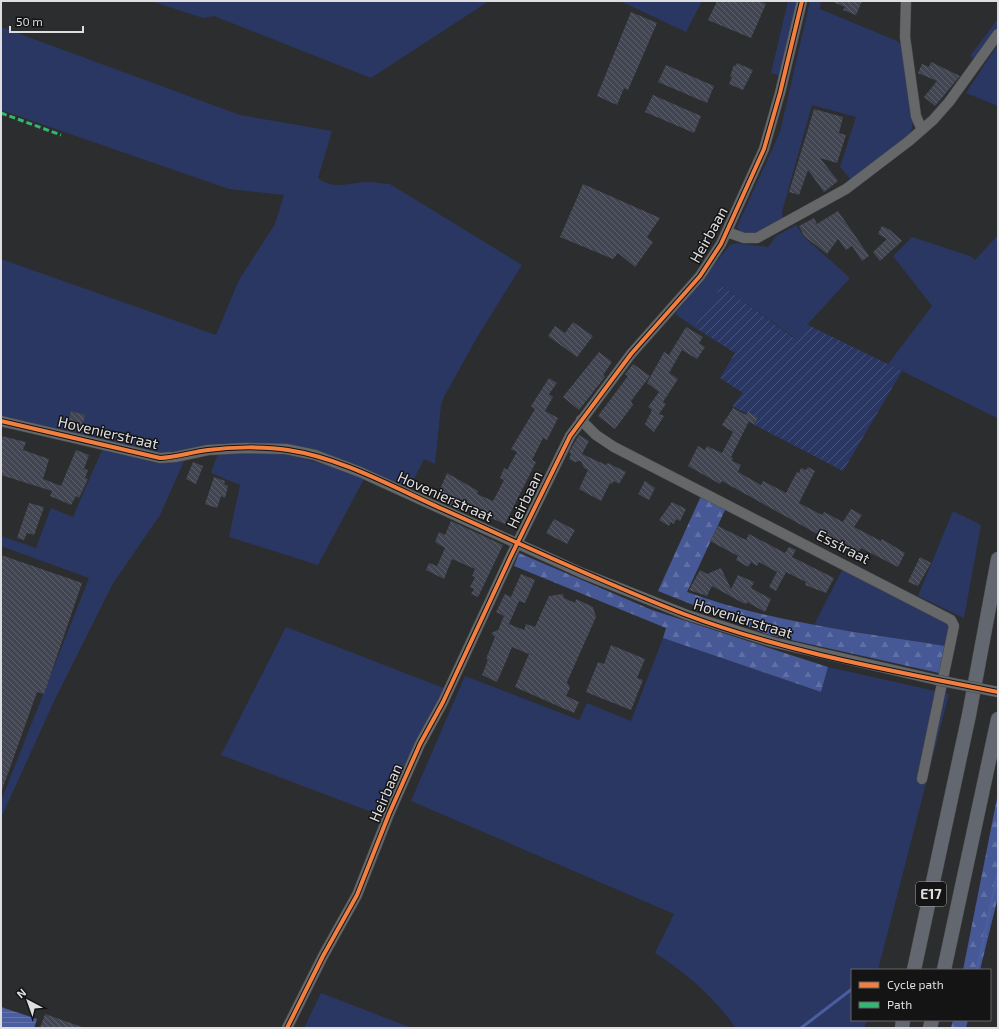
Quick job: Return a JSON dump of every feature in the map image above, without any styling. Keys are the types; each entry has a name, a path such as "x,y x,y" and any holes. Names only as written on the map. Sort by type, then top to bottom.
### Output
{"highway":[{"name":"E17","path":"914,969 969,715 998,559"},
{"name":"E17","path":"944,969 998,719"}],"street":[{"name":"Heirbaan","path":"288,1028 323,956 357,895 404,779 463,661 556,463 581,420 631,354 680,301 700,276 721,244 764,149 780,93 802,1"},
{"path":"906,1 905,37 916,116 922,130"},
{"name":"Heirbaan","path":"727,232 750,240 764,235 846,189 933,120 949,102 998,34"},
{"name":"Hovenierstraat","path":"1,420 160,458 175,457 208,450 245,448 286,449 315,456 360,472 582,573 687,615 772,642 937,680 998,692"},
{"name":"Esstraat","path":"581,420 596,435 614,448 948,617 953,622 954,626 922,779"}],"shaded area":[{"path":"151,1 489,1 371,78 214,16 203,18"},
{"path":"620,1 702,1 686,32"},
{"path":"788,1 798,1 781,76 771,73"},
{"path":"810,1 821,1 820,9 897,41 903,46 915,115 910,135 852,181 840,167 856,117 812,105 782,212 783,221 752,235 741,232 737,227 780,132"},
{"path":"998,19 998,32 978,61 970,56"},
{"path":"1,27 240,115 332,131 318,178 324,182 336,185 362,182 390,184 522,265 476,339 444,397 441,405 435,464 424,459 409,489 331,456 304,448 274,445 214,444 167,453 148,452 1,416 1,259 216,335 239,280 275,224 284,195 229,189 1,110"},
{"path":"998,44 998,106 966,93"},
{"path":"796,225 804,237 850,278 795,338 722,286 694,327 675,314 730,245 736,243 768,247 776,236"},
{"path":"998,235 997,418 888,364 932,306 893,256 912,237 970,256 975,260"},
{"path":"722,286 794,338 806,324 902,371 843,471 747,421 750,415 732,406 743,393 720,378 735,353 694,327"},
{"path":"102,450 149,460 185,459 160,515 112,585 56,697 1,818 1,801 89,578 1,546 1,536 36,548 51,508 73,517"},
{"path":"218,453 285,454 328,465 364,479 318,565 229,537 240,485 211,473"},
{"path":"953,511 981,525 964,618 918,596"},
{"path":"842,570 949,620 951,623 945,646 814,625"},
{"path":"286,627 446,689 385,817 221,755"},
{"path":"663,638 821,692 828,667 949,694 878,969 851,969 851,1021 867,1021 864,1028 736,1028 709,996 678,969 655,953 674,914 411,801 465,676 579,720 587,703 631,721"},
{"path":"321,993 412,1028 304,1028"},
{"path":"1,1007 37,1019 34,1028 1,1028"}],"green space":[{"path":"701,496 726,508 687,592 782,619 847,631 945,646 939,673 769,635 658,591"},
{"path":"519,553 652,610 828,667 821,692 663,638 666,628 514,566"},
{"path":"998,793 998,897 980,969 963,969"},
{"path":"953,1021 968,1021 966,1028 951,1028"}],"building":[{"path":"717,1 759,1 766,4 751,38 708,20"},
{"path":"831,1 862,1 856,15 843,10 845,7"},
{"path":"631,12 657,23 628,90 624,88 617,105 597,96"},
{"path":"931,62 960,76 935,106 924,97 937,81 918,73 922,64 929,67"},
{"path":"737,63 753,70 743,90 729,84 734,65 736,66"},
{"path":"666,65 714,86 707,103 658,82"},
{"path":"653,95 701,116 694,133 645,112"},
{"path":"814,109 843,117 839,133 846,135 837,163 820,158 838,181 824,192 808,170 799,195 789,192"},
{"path":"583,184 660,218 647,237 653,242 635,267 618,253 613,259 560,237"},
{"path":"838,211 869,256 862,261 852,246 846,250 838,239 827,254 804,236 799,226 814,218 817,224"},
{"path":"882,226 890,230 902,241 880,261 873,252 887,239 878,234"},
{"path":"573,322 593,336 577,357 548,336 555,326 565,333"},
{"path":"686,327 703,337 699,343 705,347 697,359 682,350 669,373 678,379 663,402 666,404 659,414 664,416 654,432 645,424 652,410 648,407 659,392 647,383 664,352 669,355"},
{"path":"599,352 612,362 603,375 605,377 579,410 563,397"},
{"path":"633,364 650,376 631,401 633,405 615,429 598,416 628,376 625,374"},
{"path":"549,378 557,383 549,394 553,397 545,411 558,418 547,440 543,438 532,460 536,462 505,524 461,505 459,510 447,504 449,498 438,494 447,473 478,491 477,494 493,501 504,480 500,478 504,468 507,470 517,452 511,449 535,409 531,406"},
{"path":"733,408 746,415 748,412 758,418 754,424 749,421 731,457 733,458 732,461 741,465 738,472 761,485 763,481 786,493 797,472 799,473 801,468 806,470 808,467 815,471 799,503 822,515 824,512 843,522 851,509 862,515 854,527 881,541 882,539 905,553 898,567 861,548 857,556 722,481 720,484 688,466 698,446 705,450 707,446 722,453 733,432 722,425"},
{"path":"71,411 85,415 81,431 67,427"},
{"path":"579,435 589,441 582,454 606,465 608,463 626,472 619,484 614,481 612,484 610,483 601,501 579,489 588,470 584,468 581,461 575,462 569,459 571,454 569,452"},
{"path":"1,436 26,442 23,450 49,459 43,479 61,486 76,450 89,455 84,469 88,470 85,478 88,479 79,498 76,496 71,505 50,496 52,491 1,475"},
{"path":"193,462 203,466 196,484 186,479"},
{"path":"214,477 225,481 224,484 228,486 225,498 221,496 217,508 205,504"},
{"path":"645,481 655,488 649,500 638,494"},
{"path":"672,502 686,509 680,521 676,519 674,524 671,522 669,526 659,520"},
{"path":"29,503 44,507 34,535 27,533 24,540 17,538"},
{"path":"554,519 575,530 567,544 546,533"},
{"path":"451,521 503,545 478,597 471,594 474,589 470,587 475,577 472,576 475,569 452,559 444,579 426,570 429,563 437,566 445,548 435,542 439,532 445,535"},
{"path":"718,526 746,540 749,534 785,553 789,547 796,550 792,557 834,578 826,593 805,585 806,582 786,572 776,591 769,587 777,572 759,562 757,566 751,562 748,567 736,560 738,556 710,541"},
{"path":"1,555 82,583 44,694 37,692 2,790"},
{"path":"920,557 931,563 918,586 908,582"},
{"path":"721,568 731,589 738,575 754,582 751,588 771,599 765,612 747,602 746,604 743,603 712,586 707,596 689,590 700,570 707,574"},
{"path":"521,574 535,580 525,603 519,601 509,624 524,630 526,624 535,627 549,596 563,594 564,598 575,603 576,599 593,607 596,617 567,682 570,688 566,696 579,702 574,713 515,687 529,654 512,647 497,682 482,675 488,660 486,659 495,637 491,633 498,630 504,616 496,612 505,594 511,597"},
{"path":"611,645 645,659 637,678 643,680 631,710 586,692 598,662 604,664"},
{"path":"45,1014 82,1027 82,1028 40,1028"}],"waterway":[{"path":"977,969 998,873"},
{"path":"801,1028 851,990"}],"marked path":[{"path":"1,113 61,135"}],"cycle path":[{"path":"287,1028 323,956 357,895 389,814 420,744 443,702 510,558 570,436 631,354 700,276 721,244 764,149 780,93 802,1"},
{"path":"1,421 160,458 208,450 258,447 288,450 327,459 366,474 592,576 684,614 800,650 879,668 998,692"}]}
